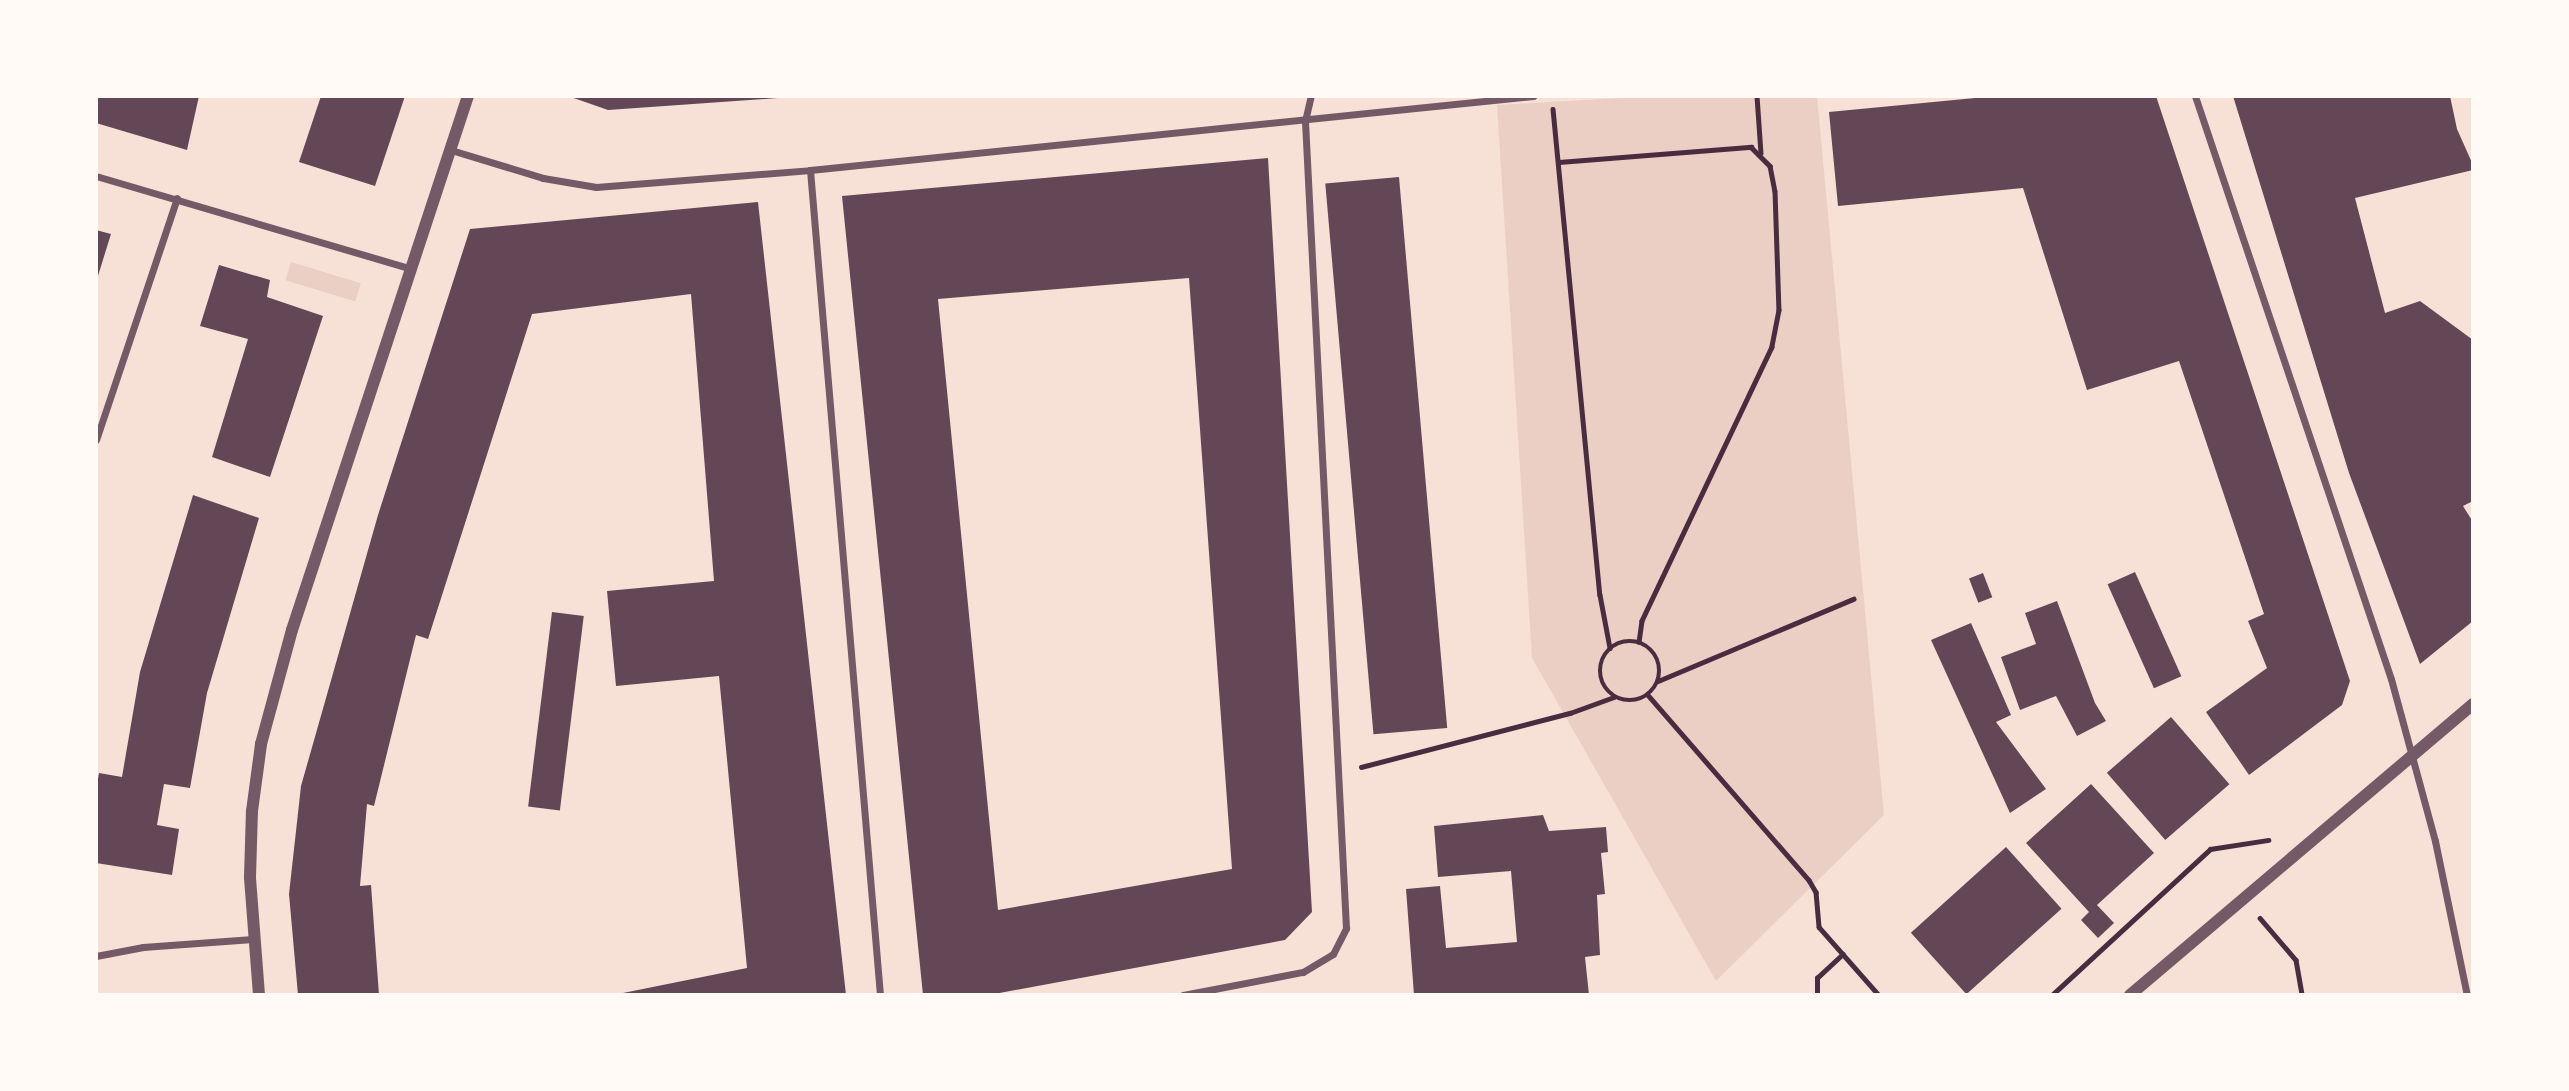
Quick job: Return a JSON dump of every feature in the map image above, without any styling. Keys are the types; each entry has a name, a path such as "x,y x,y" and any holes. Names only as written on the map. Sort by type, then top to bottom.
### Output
{"street":[{"path":"259,995 253,939 251,811 261,744 292,630 468,96"},
{"path":"1183,995 1303,972 1333,954 1346,928 1305,121 1311,96"},
{"path":"451,150 543,178 596,187 810,170 1532,96"},
{"path":"2195,96 2414,753 2467,995"},
{"path":"810,170 880,995"},
{"path":"96,176 411,269"},
{"path":"96,440 177,198"},
{"path":"2130,995 2317,833 2473,704"},
{"path":"96,956 143,947 253,939"}],"path":[{"path":"1552,96 1600,595 1610,648 1600,674 1614,696"},
{"path":"1756,96 1761,154"},
{"path":"1559,162 1734,146 1751,147 1761,154 1770,166 1774,191 1779,310 1772,346 1642,621 1639,642"},
{"path":"1340,773 1570,713 1614,696 1635,700 1648,695 1658,681 1853,599"},
{"path":"1610,648 1639,642"},
{"path":"1639,642 1657,659 1658,681"},
{"path":"1648,695 1809,880 1816,892 1819,927 1879,995"},
{"path":"2052,995 2210,849 2317,833"},
{"path":"2242,897 2296,960 2302,995"},
{"path":"1817,995 1817,978 1843,954"}],"shaded area":[{"path":"1654,96 1817,96 1884,815 1716,981 1532,658 1497,105"},
{"path":"291,262 361,283 355,302 285,280"}],"building":[{"path":"96,96 199,96 187,150 96,123"},
{"path":"321,96 405,96 375,186 299,162"},
{"path":"568,96 778,96 778,98 608,110"},
{"path":"1996,96 2156,96 2350,681 2342,705 2249,775 2206,712 2267,668 2248,621 2264,614 2179,361 2087,390 2023,188 1838,206 1829,112"},
{"path":"2233,96 2450,96 2457,129 2473,165 2473,170 2355,198 2385,313 2420,301 2473,340 2473,501 2463,506 2473,522 2473,621 2420,664 2349,473"},
{"path":"1268,158 1312,912 1285,940 989,995 923,995 842,196","holes":["1189,278 1232,869 998,910 938,299"]},
{"path":"1399,177 1447,728 1373,734 1325,183"},
{"path":"758,202 846,995 613,995 747,968 719,676 616,686 607,591 714,581 691,294 532,314 428,639 416,635 374,806 367,804 360,886 371,885 379,995 298,995 289,894 301,786 378,515 470,229"},
{"path":"96,230 111,234 97,279 96,279"},
{"path":"219,265 270,280 267,297 323,316 270,477 212,457 248,339 200,326"},
{"path":"193,495 259,518 207,693 190,788 164,784 157,825 179,829 172,875 96,863 96,790 99,773 122,777 140,672"},
{"path":"2135,572 2181,676 2154,688 2108,584"},
{"path":"1983,573 1992,597 1978,603 1969,578"},
{"path":"2057,601 2095,703 2106,721 2077,736 2056,696 2020,710 2001,657 2036,644 2025,613"},
{"path":"552,612 584,616 560,810 528,807"},
{"path":"1971,623 2011,715 1996,722 2046,789 2010,813 1931,640"},
{"path":"2171,717 2229,784 2165,840 2107,773"},
{"path":"2091,784 2154,853 2097,905 2114,923 2098,938 2081,920 2089,912 2026,843"},
{"path":"1543,815 1549,831 1606,827 1608,852 1601,853 1605,894 1597,895 1600,955 1585,957 1589,995 1414,995 1406,889 1440,886 1446,948 1517,942 1511,871 1438,877 1434,826"},
{"path":"2006,847 2062,909 1966,994 1911,933"}]}
